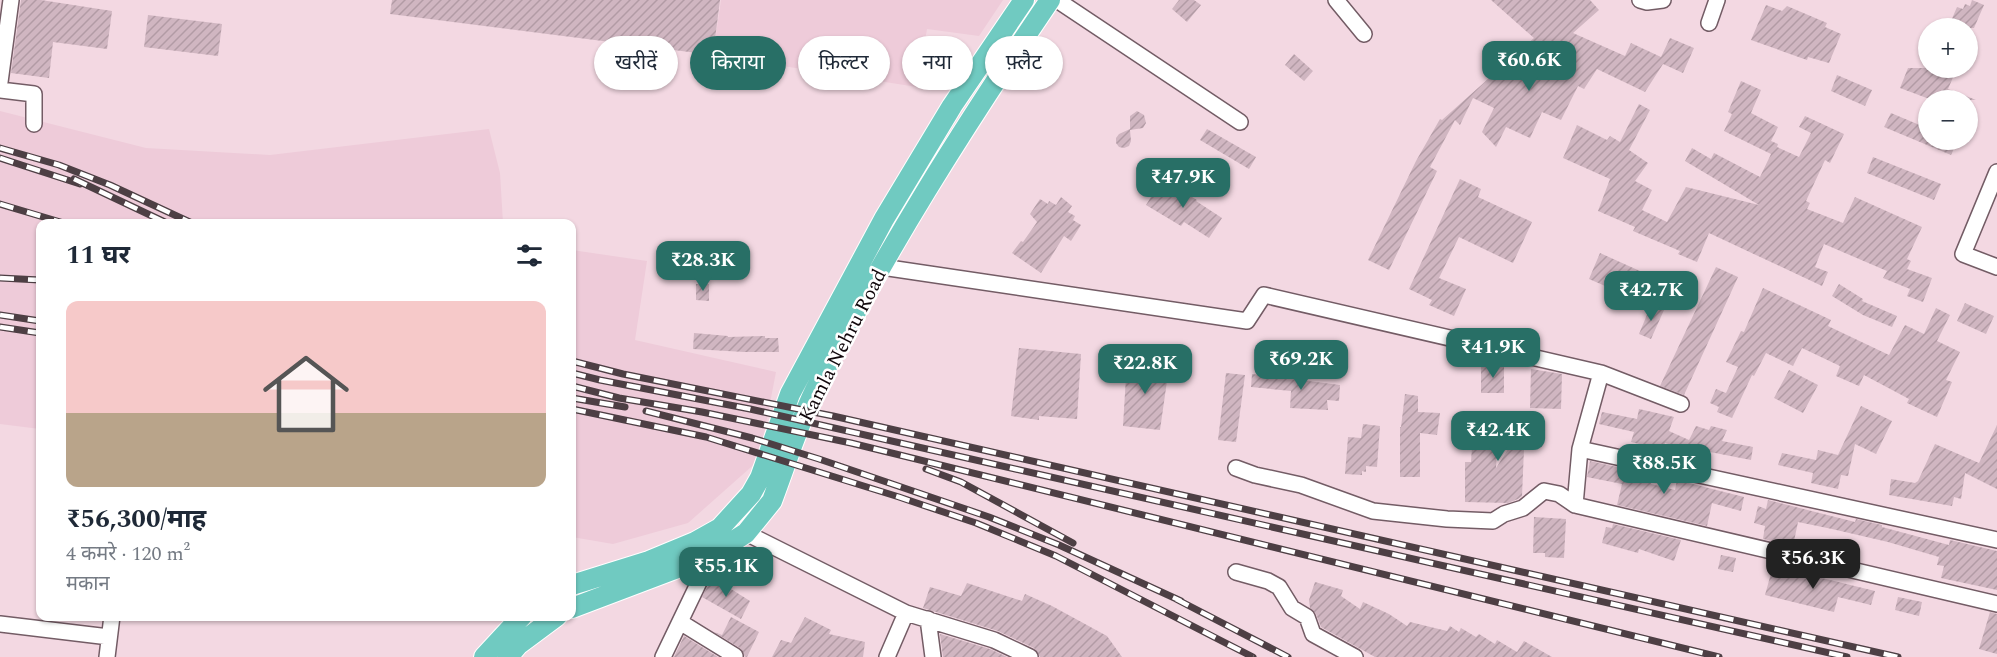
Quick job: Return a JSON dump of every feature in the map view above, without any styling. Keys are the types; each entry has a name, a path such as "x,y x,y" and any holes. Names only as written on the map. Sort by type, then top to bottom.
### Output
{"main road":[{"name":"Kamla Nehru Road","path":"576,584 649,561 694,542 720,528 740,508 760,478 796,383 884,219 932,138 1024,0"},
{"name":"Kamla Nehru Road","path":"576,606 712,555 746,533 772,501 814,392 882,267 950,150 1050,0"},
{"path":"932,138 950,150"},
{"path":"484,657 517,621"},
{"path":"508,657 518,645 550,621"}],"street":[{"path":"0,82 10,0"},
{"path":"1057,0 1240,122"},
{"path":"1336,0 1364,34"},
{"path":"1640,0 1663,0"},
{"path":"1709,23 1717,0"},
{"path":"0,90 34,94 34,124"},
{"path":"1997,172 1963,254 1997,267"},
{"path":"882,267 1247,321 1264,295 1600,373 1681,404"},
{"path":"1575,505 1580,449 1600,373"},
{"path":"1580,449 1997,540"},
{"path":"1236,468 1255,475 1301,485 1373,511 1399,515 1493,521 1504,514 1523,508 1544,491 1559,494 1575,505 1997,604"},
{"path":"746,533 906,613 994,639 1030,657"},
{"path":"663,657 712,555"},
{"path":"1236,572 1268,580 1279,587 1292,608 1307,616 1313,634 1355,657"},
{"path":"887,657 906,613"},
{"path":"928,619 933,657"},
{"path":"107,657 111,621"},
{"path":"680,622 736,657"},
{"path":"0,624 109,637"}],"shaded area":[{"path":"721,0 1003,0 979,36 927,29 926,36 902,36 902,85 890,83 890,36 798,36 798,68 786,66 786,36 716,36"},
{"path":"0,111 146,148 270,155 489,129 500,173 503,219 36,219 36,428 0,424"},
{"path":"576,251 647,261 635,340 776,372 759,460 688,523 613,544 576,538"}],"building":[{"path":"21,0 41,0 112,11 107,49 53,42 49,78 11,73"},
{"path":"392,0 720,0 715,36 690,36 690,52 678,51 678,36 594,36 594,40 390,14"},
{"path":"1179,0 1194,0 1201,5 1187,22 1172,9"},
{"path":"1491,0 1590,0 1599,10 1573,33 1625,56 1631,43 1661,57 1670,38 1694,48 1683,73 1663,64 1645,92 1597,69 1584,89 1578,86 1561,120 1542,112 1530,138 1506,127 1496,147 1482,132 1494,108 1473,98 1460,125 1455,120 1430,167 1437,171 1389,270 1368,260 1416,161 1440,119 1442,120 1534,38"},
{"path":"1972,0 1984,5 1978,19 1952,18 1957,7 1963,9 1965,4 1970,6"},
{"path":"1766,5 1782,11 1787,6 1827,23 1825,27 1841,34 1829,63 1808,57 1807,60 1751,40"},
{"path":"148,15 222,24 218,56 144,47"},
{"path":"1294,54 1313,71 1304,81 1285,65"},
{"path":"1908,68 1918,68 1918,78 1953,78 1948,89 1951,90 1918,90 1918,95 1900,88"},
{"path":"1837,75 1872,90 1865,106 1831,91"},
{"path":"1741,81 1761,90 1751,113 1778,127 1771,141 1778,144 1777,147 1799,157 1811,133 1799,127 1805,116 1844,134 1830,163 1825,160 1806,201 1810,203 1807,209 1843,223 1855,197 1922,227 1907,259 1911,261 1907,269 1932,278 1923,302 1907,296 1910,289 1883,278 1887,271 1824,244 1815,267 1828,272 1822,286 1709,233 1697,262 1678,254 1680,251 1633,231 1635,227 1598,211 1610,179 1563,158 1577,125 1607,140 1610,136 1620,142 1639,104 1650,110 1629,150 1648,163 1635,181 1652,190 1642,210 1667,222 1686,187 1759,205 1685,161 1692,148 1711,159 1714,153 1760,177 1771,154 1724,131 1732,114 1728,112"},
{"path":"1137,111 1144,115 1146,123 1143,128 1130,130 1129,146 1119,147 1116,138 1130,129 1130,116"},
{"path":"1891,113 1918,124 1918,141 1884,127"},
{"path":"1207,129 1256,157 1249,169 1200,140"},
{"path":"1939,150 1953,150 1951,155"},
{"path":"1873,157 1941,184 1934,200 1867,173"},
{"path":"1162,179 1222,218 1209,238 1184,222 1181,226 1146,205"},
{"path":"1460,179 1481,189 1478,197 1532,222 1513,263 1459,237 1439,278 1466,289 1454,316 1429,305 1432,300 1409,289"},
{"path":"1061,197 1072,206 1068,212 1075,216 1073,220 1081,225 1071,241 1064,236 1041,273 1012,253 1037,222 1030,214 1040,199 1048,204 1049,201 1056,205"},
{"path":"1600,253 1651,276 1640,301 1589,279"},
{"path":"1716,267 1738,277 1684,395 1660,386"},
{"path":"696,284 709,284 709,301 696,300"},
{"path":"1839,284 1863,299 1862,301 1897,316 1892,327 1863,315 1832,296"},
{"path":"1763,288 1831,320 1828,326 1889,355 1905,325 1924,334 1936,308 1950,315 1937,341 1960,352 1946,380 1952,382 1937,417 1907,403 1909,399 1864,375 1859,386 1836,376 1840,366 1802,348 1793,366 1766,353 1754,376 1752,375 1732,418 1717,412 1719,407 1710,403 1716,389 1726,393 1738,367 1726,362 1741,331 1744,332"},
{"path":"1965,303 1994,316 1986,334 1957,321"},
{"path":"1651,305 1664,310 1651,339 1639,334"},
{"path":"694,333 728,337 778,338 779,352 693,349"},
{"path":"1019,348 1081,354 1077,419 1039,416 1039,420 1011,416"},
{"path":"1127,360 1145,361 1145,364 1169,367 1160,430 1123,426"},
{"path":"1481,365 1504,365 1504,393 1481,393"},
{"path":"1531,369 1562,374 1561,409 1530,408"},
{"path":"1789,370 1818,385 1803,413 1774,398"},
{"path":"1226,373 1245,375 1236,442 1218,440"},
{"path":"1252,374 1340,385 1339,401 1327,400 1328,410 1290,408 1291,391 1251,387"},
{"path":"1405,394 1418,396 1418,412 1440,413 1437,435 1420,433 1420,477 1400,477 1400,427"},
{"path":"1861,406 1892,421 1876,454 1855,444 1848,476 1841,475 1838,489 1811,483 1813,473 1778,465 1782,453 1816,460 1818,450 1838,455"},
{"path":"1639,409 1674,417 1669,431 1689,440 1696,426 1709,430 1711,426 1727,430 1722,441 1753,447 1751,460 1710,452 1709,456 1665,443 1664,450 1631,442 1634,432 1599,424 1602,412 1637,419"},
{"path":"1474,415 1499,417 1496,468 1523,426 1535,421 1543,429 1542,447 1524,449 1522,496 1518,499 1508,503 1465,502 1465,462 1471,462"},
{"path":"1363,424 1380,426 1377,467 1366,466 1366,472 1362,471 1362,475 1345,474 1348,437 1361,438"},
{"path":"1997,425 1997,489 1965,473 1961,499 1954,497 1952,506 1889,495 1891,479 1915,483 1918,481 1935,444 1979,463"},
{"path":"1590,461 1653,475 1651,484 1675,490 1677,480 1744,497 1741,511 1712,503 1707,526 1617,505 1622,484 1587,477"},
{"path":"1768,500 1855,522 1856,519 1882,525 1882,527 1949,545 1950,540 1997,551 1997,590 1941,578 1944,566 1937,565 1939,557 1832,529 1798,522 1793,546 1763,539 1765,526 1754,523 1758,506 1766,509"},
{"path":"1534,517 1566,519 1564,558 1545,557 1545,553 1533,553"},
{"path":"1613,524 1681,540 1674,561 1639,549 1638,553 1602,543 1606,527 1612,528"},
{"path":"1721,555 1736,558 1733,572 1718,569"},
{"path":"1773,566 1875,591 1871,605 1838,597 1834,612 1765,595"},
{"path":"712,577 750,601 741,619 702,597"},
{"path":"1315,582 1343,590 1341,596 1360,609 1363,602 1389,614 1407,626 1410,622 1447,631 1450,626 1459,632 1461,628 1476,637 1479,634 1495,644 1497,640 1517,652 1524,641 1552,657 1375,657 1321,627 1316,614 1310,608 1309,600"},
{"path":"967,583 1022,601 1025,594 1052,606 1107,636 1122,657 1040,657 1034,648 998,631 923,608 930,587 961,596"},
{"path":"1898,597 1922,602 1919,616 1895,610"},
{"path":"1990,612 1997,614 1997,654 1979,649"},
{"path":"731,617 759,632 747,657 740,648 714,632 722,635"},
{"path":"805,617 831,630 829,634 865,642 863,657 772,657 781,640 791,643"},
{"path":"940,634 990,649 1007,657 943,657"},
{"path":"684,636 718,657 674,657"}],"railway":[{"path":"0,148 59,165 110,185 183,219"},
{"path":"0,158 80,184"},
{"path":"74,179 158,219"},
{"path":"0,204 50,219"},
{"path":"0,278 36,280"},
{"path":"0,315 36,320"},
{"path":"0,327 36,332"},
{"path":"576,362 623,374 833,416 1898,657"},
{"path":"576,374 750,409 1847,657"},
{"path":"576,387 619,398 702,412 851,443 1719,657"},
{"path":"576,399 625,407"},
{"path":"576,410 706,437 976,523 1056,556 1253,657"},
{"path":"646,411 752,438 989,517 1059,545 1181,601"},
{"path":"926,469 961,482 1073,543"},
{"path":"1176,599 1288,657"}]}
